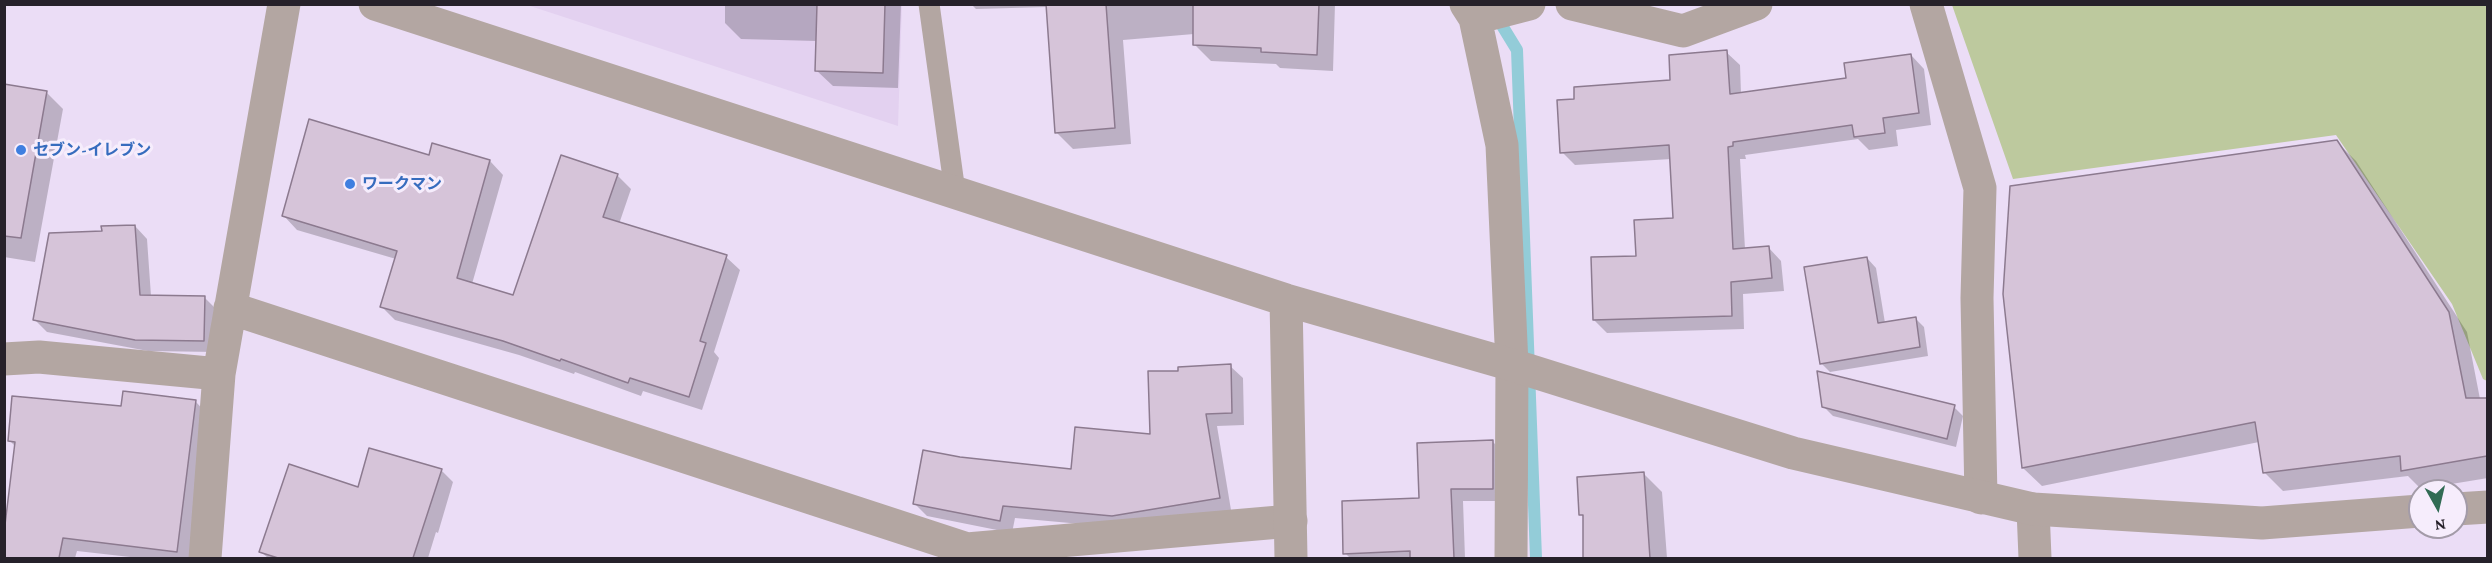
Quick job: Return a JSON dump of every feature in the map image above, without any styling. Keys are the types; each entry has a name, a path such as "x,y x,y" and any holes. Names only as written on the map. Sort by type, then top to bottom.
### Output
{"street":[{"path":"205,558 219,374 284,4"},
{"path":"375,4 1286,300 1512,365 1793,453 2033,509 2262,523 2408,513"},
{"path":"1511,558 1512,365 1502,145 1470,11 1529,4"},
{"path":"1572,4 1683,31 1756,4"},
{"path":"1926,4 1980,188 1977,298 1981,498"},
{"path":"1286,300 1291,558"},
{"path":"230,308 967,554 1291,521"},
{"path":"4,359 39,357 219,374"},
{"path":"2468,508 2487,507"},
{"path":"2033,509 2036,558"}],"lane":[{"path":"929,4 955,192"}],"shaded area":[{"path":"527,5 902,5 898,126"}],"green space":[{"path":"1952,5 2487,5 2487,381 2483,379 2452,304 2336,135 2013,179"}],"building":[{"path":"817,4 885,4 883,73 815,71"},
{"path":"1046,4 1106,4 1115,128 1055,133"},
{"path":"1193,4 1319,4 1317,55 1261,52 1261,48 1193,45"},
{"path":"1727,50 1730,94 1846,78 1844,63 1911,54 1919,113 1883,118 1885,133 1854,137 1852,125 1733,142 1733,146 1728,147 1733,249 1769,246 1772,278 1731,282 1732,316 1593,320 1591,257 1636,256 1634,220 1673,218 1669,145 1560,153 1557,100 1574,99 1574,87 1670,80 1669,55"},
{"name":"セブン-イレブン","path":"4,84 47,91 21,238 4,236"},
{"path":"309,119 429,155 432,143 490,160 457,278 513,295 561,155 618,174 603,217 727,255 700,341 706,343 689,397 630,378 628,383 503,341 380,307 397,251 282,216"},
{"path":"2337,140 2449,312 2466,398 2487,398 2487,456 2401,471 2400,456 2263,473 2255,422 2022,468 2003,294 2010,186"},
{"path":"135,225 140,295 205,296 204,341 135,340 33,320 49,233 102,231 101,226"},
{"path":"1867,257 1878,323 1916,317 1920,347 1820,364 1804,267"},
{"path":"1231,364 1232,413 1206,414 1220,498 1112,516 1003,506 1000,521 913,504 923,450 960,457 1071,469 1075,427 1150,434 1148,371 1178,371 1178,367"},
{"path":"1817,371 1955,405 1947,439 1822,407"},
{"path":"123,391 196,400 177,552 63,538 59,558 4,558 4,533 15,442 8,441 12,396 121,406"},
{"path":"1493,440 1493,489 1451,489 1454,558 1410,558 1410,551 1343,554 1342,501 1419,498 1417,443"},
{"path":"369,448 442,469 413,558 278,558 259,552 289,464 358,487"},
{"path":"1644,472 1650,558 1583,558 1583,515 1579,515 1577,477"}],"waterway":[{"path":"1495,14 1517,50 1536,558"}],"place":[{"name":"セブン-イレブン","path":"21,150"},
{"name":"ワークマン","path":"350,184"}]}
